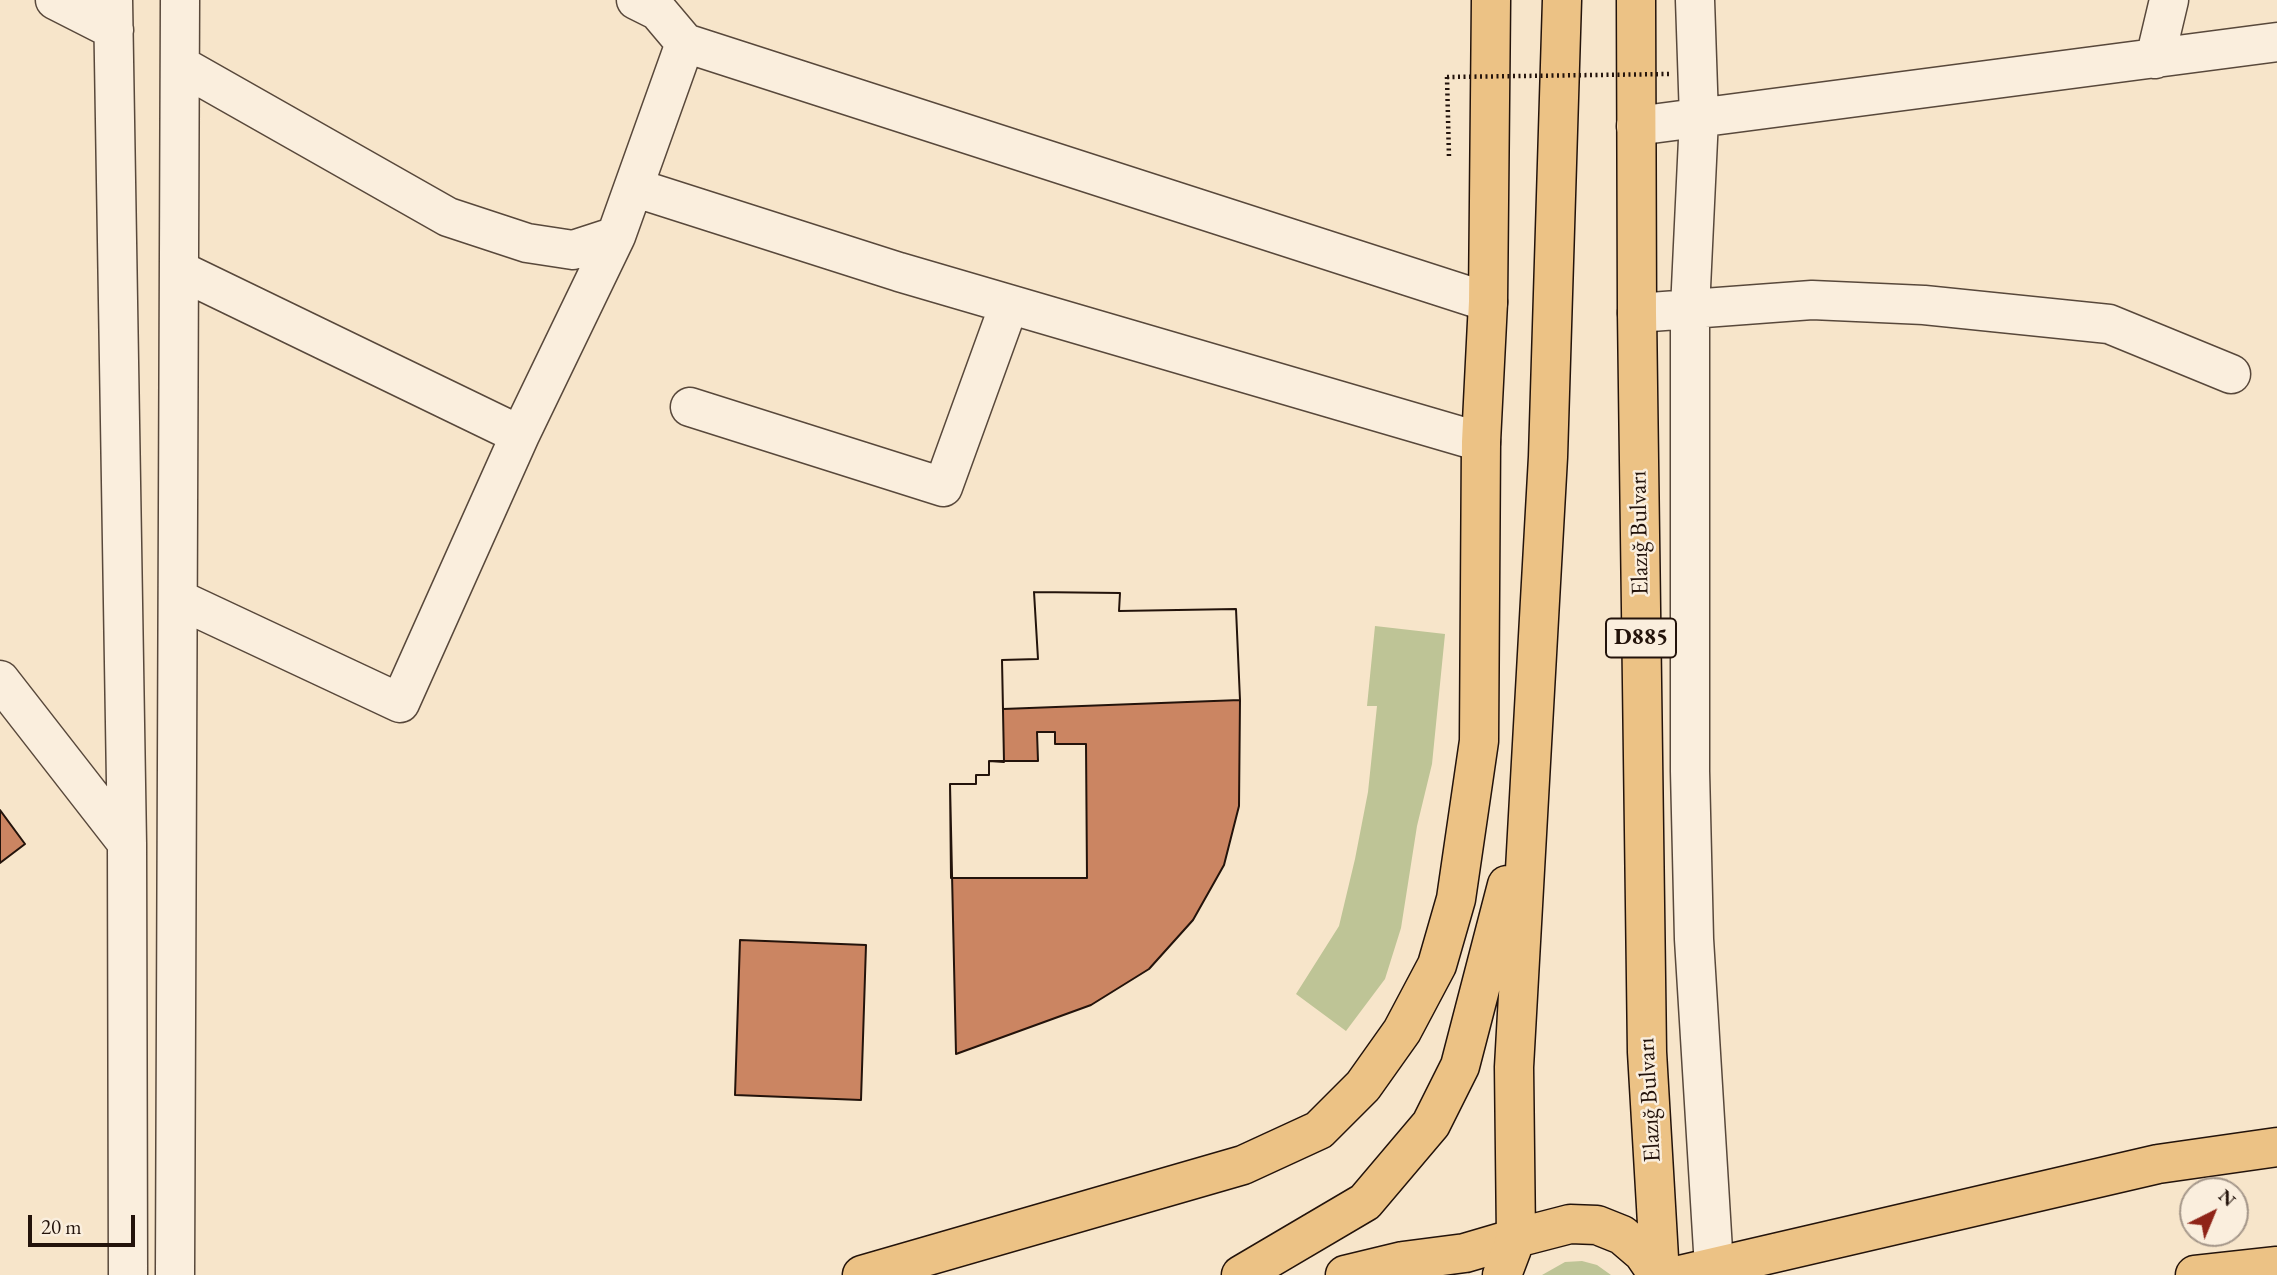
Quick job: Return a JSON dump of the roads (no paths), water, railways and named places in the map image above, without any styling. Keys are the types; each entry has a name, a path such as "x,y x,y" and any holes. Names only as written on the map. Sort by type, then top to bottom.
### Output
{"main road":[{"path":"862,1275 1243,1165 1319,1130 1363,1086 1402,1031 1437,965 1456,898 1479,741 1481,442 1488,302 1491,0"},
{"path":"1502,1275 1516,1238 1514,1068 1548,457 1562,0"},
{"name":"Elazığ Bulvarı","path":"1636,0 1637,313 1647,1052 1659,1275"},
{"path":"1241,1275 1365,1202 1432,1124 1461,1066 1530,791"},
{"path":"1697,1271 2158,1164 2277,1147"},
{"path":"1345,1275 1403,1261 1465,1253 1570,1224 1597,1225 1622,1235 1643,1253 1659,1275"},
{"path":"2195,1275 2277,1266"}],"street":[{"path":"55,0 113,15 127,843 128,1275"},
{"path":"175,1275 180,0"},
{"path":"636,0 658,11 685,43 1488,302"},
{"path":"1695,0 1699,118 1690,309 1690,771 1697,1271"},
{"path":"2155,59 2169,0"},
{"path":"1636,126 2277,42"},
{"path":"178,599 400,703 520,435 616,236 636,188 685,43"},
{"path":"180,65 448,217 527,243 573,250 616,236"},
{"path":"636,188 1009,304 1481,442"},
{"path":"179,270 520,435"},
{"path":"1637,313 1812,300 1924,304 2109,324 2231,374"},
{"path":"690,407 943,487 1009,304"},
{"path":"0,680 127,843"}]}
